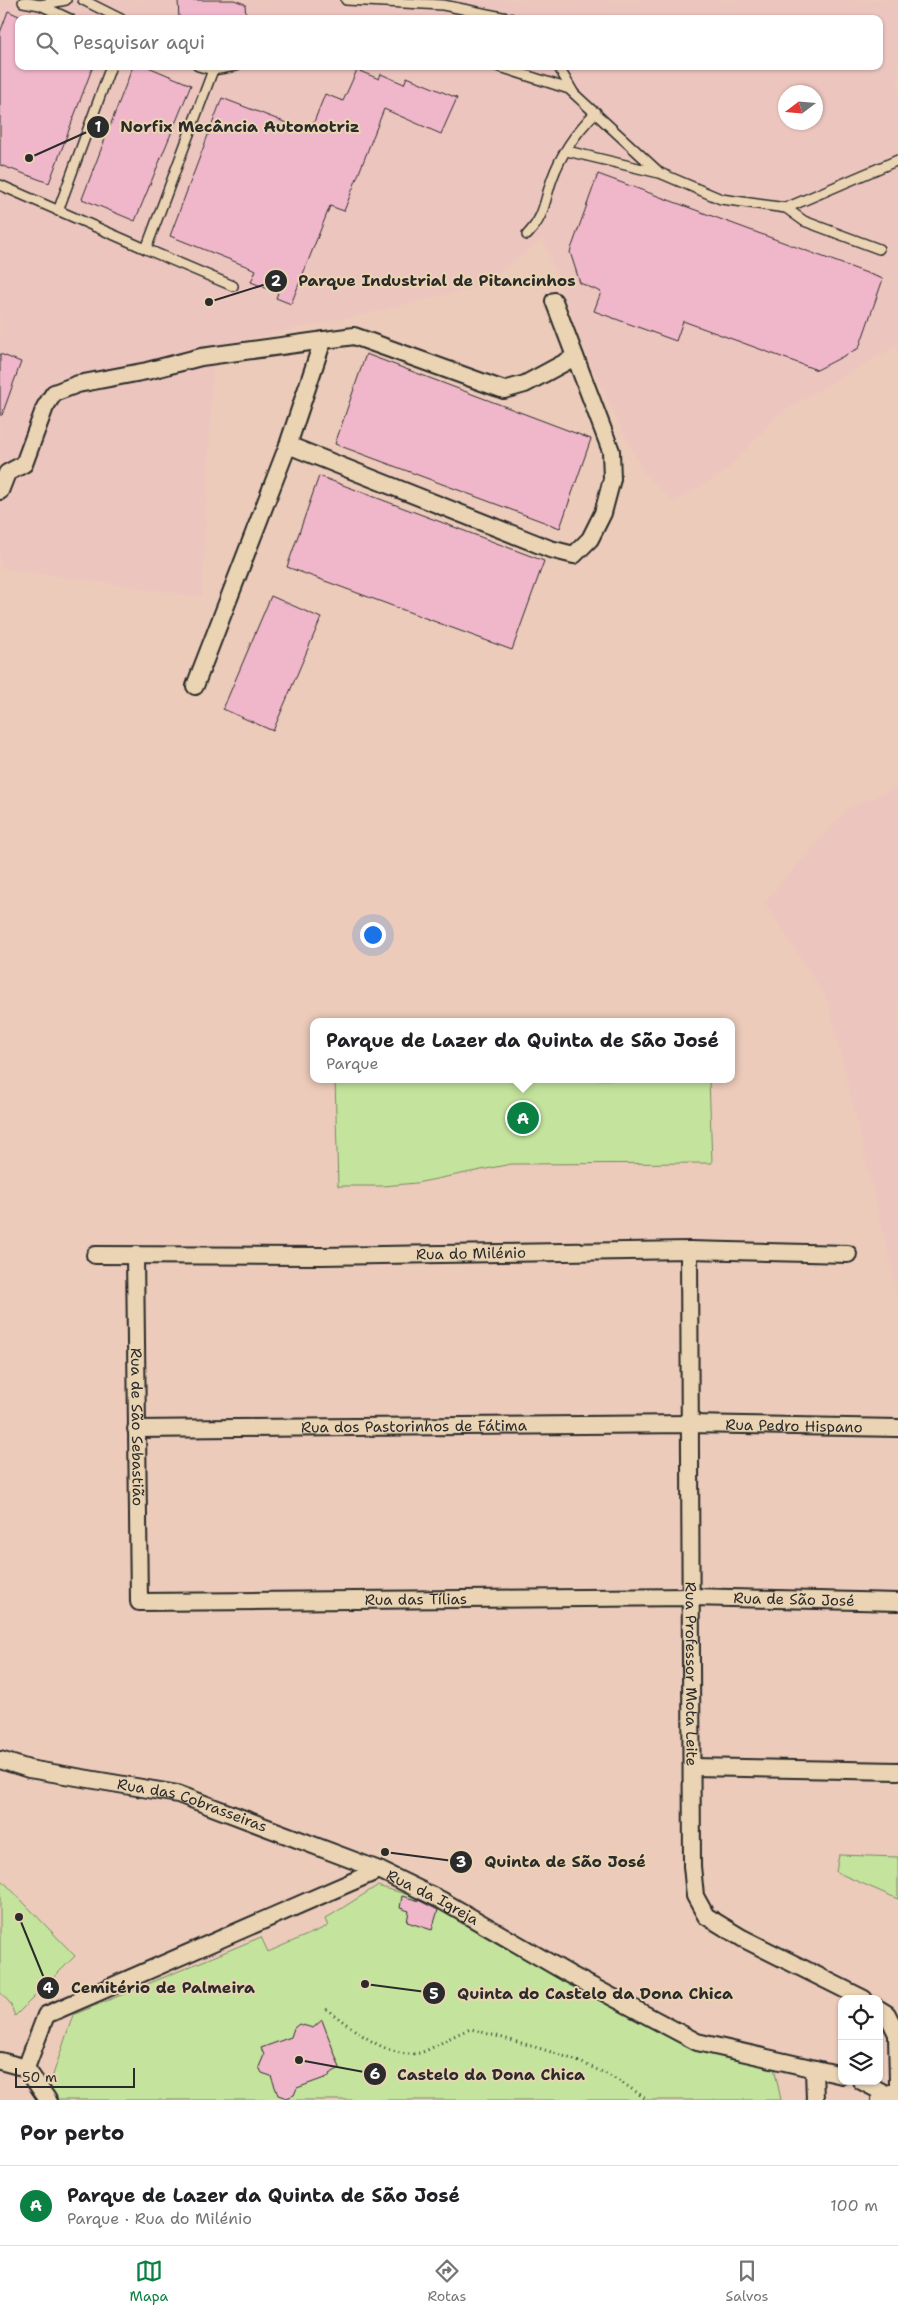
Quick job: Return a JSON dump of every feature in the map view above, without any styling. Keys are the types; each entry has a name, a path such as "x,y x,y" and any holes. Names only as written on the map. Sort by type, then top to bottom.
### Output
{"street":[{"path":"288,445 550,549 574,555 590,539 603,513 612,479 612,451 554,301"},
{"path":"0,491 7,473 24,464 45,407 54,393 78,384 201,357 354,336 504,390 525,384 575,357"},
{"path":"195,686 288,445 323,340"},
{"name":"Rua do Milénio","path":"95,1255 322,1256 689,1250 848,1254"},
{"name":"Rua Professor Mota Leite","path":"689,1250 692,1866 694,1896 706,1916 742,1938 856,1995"},
{"name":"Rua de São Sebastião","path":"135,1255 139,1602"},
{"name":"Rua Pedro Hispano","path":"690,1424 898,1428"},
{"name":"Rua dos Pastorinhos de Fátima","path":"136,1429 690,1424"},
{"name":"Rua das Tílias","path":"139,1602 692,1597"},
{"name":"Rua de São José","path":"692,1597 898,1602"},
{"name":"Rua das Cobrasseiras","path":"0,1760 29,1769 178,1794 324,1851 379,1870"},
{"path":"693,1766 898,1771"},
{"name":"Rua da Igreja","path":"26,2068 46,2015 379,1870 441,1900 569,1974 697,2042 838,2074"},
{"path":"869,2085 884,2093 892,2094 898,2036 887,2014 883,2012"},
{"path":"0,2061 26,2068 48,2100"},
{"path":"814,2069 815,2100"}],"lane":[{"path":"40,6 66,0"},
{"path":"83,0 113,15"},
{"path":"346,0 443,5 492,15"},
{"path":"24,2 40,6 61,15"},
{"path":"58,212 110,70"},
{"path":"146,249 213,70"},
{"path":"510,70 569,89 660,173"},
{"path":"560,70 573,92"},
{"path":"528,235 540,222 553,177 579,129 596,112"},
{"path":"567,151 660,173 721,199 786,208 804,221 879,249"},
{"path":"786,208 898,160"},
{"path":"0,186 233,286"}],"path":[{"path":"326,2010 385,2049 410,2055 425,2051 457,2033 471,2029 574,2059 625,2083 647,2100"}],"shaded area":[{"path":"0,0 898,0 898,345 778,414 726,471 674,502 643,472 586,355 543,239 479,287 357,316 214,346 202,597 0,568"},
{"path":"898,787 898,1295 828,1001 764,902 848,808"}],"green space":[{"path":"335,1083 709,1083 712,1163 511,1164 416,1183 383,1186 338,1186"},
{"path":"839,1855 898,1857 898,1899 836,1872"},
{"path":"0,1878 75,1956 15,2016 10,2003 0,1992"},
{"path":"377,1886 435,1902 672,2036 774,2067 781,2100 58,2100 49,2087 73,2015 261,1937 268,1952 328,1926 325,1919"}],"building":[{"path":"178,0 234,0 245,4 246,15 179,15"},
{"path":"8,11 17,15 15,15 15,70 91,70 49,183 0,165 0,33"},
{"path":"131,70 155,70 191,85 135,221 82,199"},
{"path":"357,70 379,79 381,74 404,84 407,77 457,98 441,134 384,109 344,211 330,206 291,304 276,298 278,293 251,282 256,270 170,236 222,98 310,132 325,94 343,101"},
{"path":"598,174 883,279 859,348 817,370 683,321 676,341 594,311 601,292 580,283 570,252"},
{"path":"0,354 21,362 2,415 0,415"},
{"path":"366,354 591,439 560,528 335,444"},
{"path":"319,476 544,561 512,650 287,567"},
{"path":"271,596 321,618 273,731 223,709"},
{"path":"402,1896 420,1901 438,1910 432,1930 407,1922 409,1911 400,1908"},
{"path":"322,2020 340,2068 329,2074 330,2076 297,2088 294,2095 287,2098 278,2095 271,2076 262,2073 259,2067 264,2055 261,2048 291,2037 294,2028 299,2024 313,2028"}],"place":[{"name":"Norfix Mecância Automotriz","path":"29,158"},
{"name":"Parque Industrial de Pitancinhos","path":"209,302"},
{"name":"Parque de Lazer da Quinta de São José","path":"523,1118"},
{"name":"Quinta de São José","path":"385,1852"},
{"name":"Cemitério de Palmeira","path":"19,1917"},
{"name":"Quinta do Castelo da Dona Chica","path":"365,1984"},
{"name":"Castelo da Dona Chica","path":"299,2060"}]}
